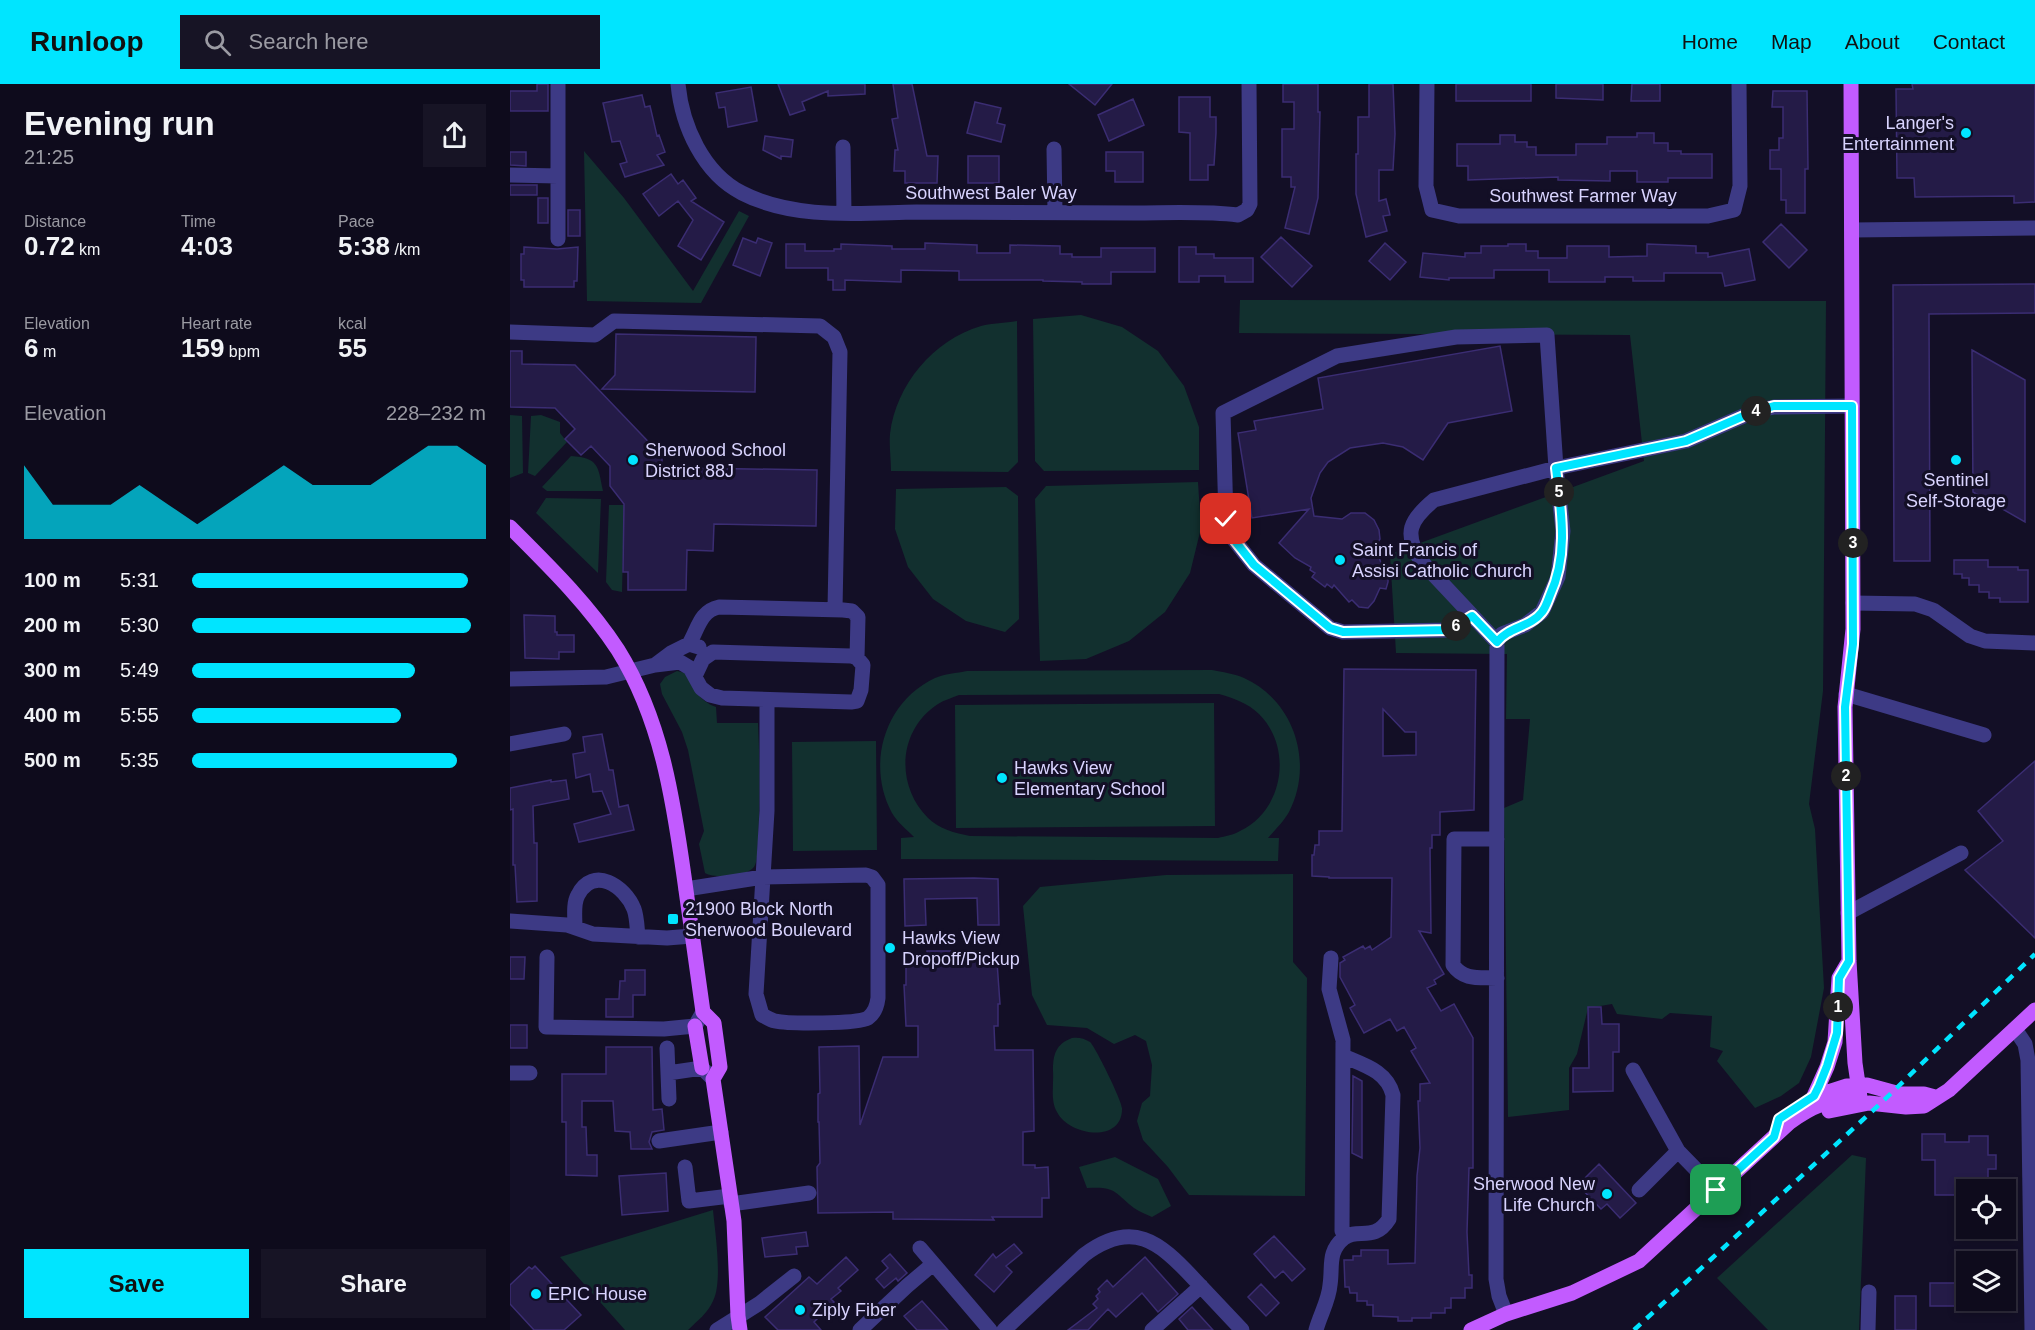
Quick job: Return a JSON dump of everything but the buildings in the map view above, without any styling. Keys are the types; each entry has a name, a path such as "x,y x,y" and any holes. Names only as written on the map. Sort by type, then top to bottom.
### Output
{"main road":[{"path":"1851,84 1853,644 1846,694 1848,913 1854,1063 1861,1104"},
{"path":"510,527 588,608 619,652 647,710 663,755 673,801 703,1012 714,1023 716,1033 720,1067 708,1074"},
{"path":"1814,1096 1835,1042 1839,978 1849,961"},
{"path":"1774,1137 1790,1136 1821,1115 1861,1104 1924,1106 1954,1086 2035,1010"},
{"path":"695,1026 721,1132 731,1200 739,1323"},
{"path":"1471,1330 1506,1314 1572,1293 1631,1265 1804,1113 1846,1097 1858,1085"},
{"path":"1774,1137 1779,1119 1814,1096 1837,1089 1858,1085 1874,1086 1899,1094 1924,1094 1935,1097"}],"street":[{"path":"558,84 558,239"},
{"name":"Southwest Baler Way","path":"678,84 683,111 693,141 704,159 739,192 769,205 787,209 844,213 1055,212 1238,215 1247,210 1250,195 1249,84"},
{"name":"Southwest Farmer Way","path":"1427,84 1426,186 1432,210 1460,216 1708,216 1734,210 1740,186 1739,84"},
{"path":"843,147 844,213"},
{"path":"1054,149 1055,212"},
{"path":"510,176 558,176"},
{"path":"1852,230 2035,228"},
{"path":"510,332 595,335 614,321 820,326 834,337 840,352 835,609"},
{"path":"1472,616 1449,630 1343,632 1330,628 1254,565 1231,536 1226,519 1223,413 1337,356 1456,337 1548,335 1556,468 1563,531 1558,577 1542,612 1525,625 1502,634 1497,642 1496,1279 1506,1314"},
{"path":"1497,642 1421,561 1411,546 1411,528 1418,513 1434,501 1556,468 1686,441 1755,411 1774,406 1852,406"},
{"path":"1853,603 1915,604 1933,609 1956,628 1977,639 2004,643 2035,643"},
{"path":"510,679 606,677 655,665 680,662 690,668 701,688 710,695 722,698 857,701 861,690 863,665 856,657 858,616 852,611 835,609 719,607 710,609 702,618 689,644 671,653 655,665"},
{"path":"689,644 713,652 856,657"},
{"path":"695,676 703,659 713,652"},
{"path":"1846,694 1984,735"},
{"path":"686,889 763,877 866,875 872,877 878,885 877,1008 871,1016 860,1022 793,1022 774,1021 762,1015 757,1005 756,994 763,877 767,811 767,700"},
{"path":"510,744 564,734"},
{"path":"1497,839 1454,839 1454,964 1459,973 1469,977 1497,978"},
{"path":"1848,913 1961,853"},
{"path":"575,927 576,897 584,886 606,881 616,885 625,893 634,910 638,937"},
{"path":"510,921 567,925 593,934 667,938 692,936"},
{"path":"547,957 546,1027 664,1029 695,1026 703,1012"},
{"path":"1331,958 1329,989 1343,1040 1342,1231 1346,1236"},
{"path":"2015,1029 2025,1044 2028,1060 2031,1330"},
{"path":"667,1048 669,1099"},
{"path":"1316,1330 1330,1286 1330,1259 1335,1248 1346,1236 1377,1232 1389,1219 1393,1095 1390,1084 1380,1073 1343,1056"},
{"path":"1633,1070 1678,1151 1716,1190"},
{"path":"510,1073 530,1073"},
{"path":"668,1073 708,1074"},
{"path":"659,1141 721,1132"},
{"path":"1639,1190 1678,1151"},
{"path":"685,1167 689,1201 809,1193"},
{"path":"1004,1330 1090,1250 1111,1239 1127,1237 1142,1238 1156,1243 1171,1254 1242,1330"},
{"path":"920,1248 990,1330"},
{"path":"860,1330 933,1264"},
{"path":"717,1330 739,1323 794,1276"},
{"path":"1152,1330 1201,1286"},
{"path":"1868,1330 1869,1292"}],"green space":[{"path":"584,151 624,198 693,291 739,211 749,216 701,303 587,301"},
{"path":"1240,300 1826,301 1823,691 1809,804 1815,829 1824,988 1811,1057 1799,1083 1781,1096 1755,1108 1717,1061 1723,1051 1710,1047 1712,1016 1670,1013 1662,1019 1617,1014 1612,1004 1588,1008 1577,1054 1569,1068 1569,1110 1508,1117 1504,808 1523,800 1530,719 1506,719 1507,654 1396,653 1390,554 1644,461 1630,335 1239,333"},
{"path":"1081,315 1122,327 1158,351 1184,386 1199,427 1199,470 1044,471 1035,461 1033,319"},
{"path":"1017,321 1018,462 1008,472 891,471 890,434 894,416 900,398 920,367 947,342 964,333 985,325"},
{"path":"510,415 522,416 523,473 510,478"},
{"path":"541,415 560,422 560,433 567,442 535,476 528,473 531,416"},
{"path":"571,456 587,459 596,465 603,491 547,491 542,487"},
{"path":"1198,482 1201,528 1190,573 1165,612 1129,641 1086,659 1040,661 1035,499 1046,486"},
{"path":"1006,487 1018,496 1019,619 1005,632 966,621 933,599 908,567 895,529 896,489"},
{"path":"546,498 601,499 598,573 536,513"},
{"path":"609,505 624,505 622,592 612,590 606,582"},
{"path":"1212,670 1244,678 1262,688 1287,718 1295,736 1299,755 1300,774 1289,812 1268,838 1279,838 1278,861 901,859 901,838 914,837 894,816 884,794 881,756 885,736 903,702 917,689 935,678 967,671","holes":["1219,694 1235,699 1259,714 1270,728 1277,744 1280,760 1279,777 1266,809 1255,821 1232,834 1218,838 970,836 948,830 932,822 917,805 910,790 906,774 906,758 915,728 938,704 959,695"]},
{"path":"677,671 685,673 701,697 716,707 717,723 758,723 760,782 757,860 752,869 740,874 724,876 705,873 699,844 704,831 688,750 682,732 662,694 660,684 665,677"},
{"path":"1214,703 1215,826 956,828 955,705"},
{"path":"876,741 877,850 793,851 792,742"},
{"path":"1293,874 1293,962 1307,978 1305,1196 1189,1195 1168,1167 1143,1140 1137,1121 1142,1103 1150,1096 1152,1065 1146,1041 1135,1035 1114,1044 1087,1028 1047,1025 1032,995 1023,906 1040,887 1166,875"},
{"path":"1072,1038 1090,1042 1121,1103 1120,1119 1114,1127 1105,1131 1083,1131 1072,1127 1063,1120 1055,1107 1053,1065 1056,1050 1062,1043"},
{"path":"1852,1155 1866,1158 1859,1330 1768,1330 1717,1278"},
{"path":"1115,1157 1158,1179 1171,1206 1152,1217 1134,1208 1114,1191 1104,1188 1087,1188 1079,1167"},
{"path":"713,1210 718,1257 716,1293 702,1317 688,1330 625,1330 560,1257"}],"railway":[{"path":"1634,1330 1880,1104 2035,954"}],"place":[{"name":"Langer's Entertainment","path":"1966,133"},
{"name":"Sherwood School District 88J","path":"633,460"},
{"name":"Sentinel Self-Storage","path":"1956,460"},
{"name":"Saint Francis of Assisi Catholic Church","path":"1340,560"},
{"name":"Hawks View Elementary School","path":"1002,778"},
{"name":"21900 Block North Sherwood Boulevard","path":"673,919"},
{"name":"Hawks View Dropoff/Pickup","path":"890,948"},
{"name":"Sherwood New Life Church","path":"1607,1194"},
{"name":"EPIC House","path":"536,1294"},
{"name":"Ziply Fiber","path":"800,1310"}],"route":[{"path":"1226,519 1231,536 1254,565 1330,628 1343,632 1449,630 1472,616 1497,642 1502,634 1525,625 1542,612 1558,577 1563,531 1556,468 1686,441 1755,411 1774,406 1852,406 1853,644 1845,707 1849,961 1839,978 1837,1033 1827,1066 1814,1096 1789,1110 1779,1119 1774,1137 1716,1190"}]}
